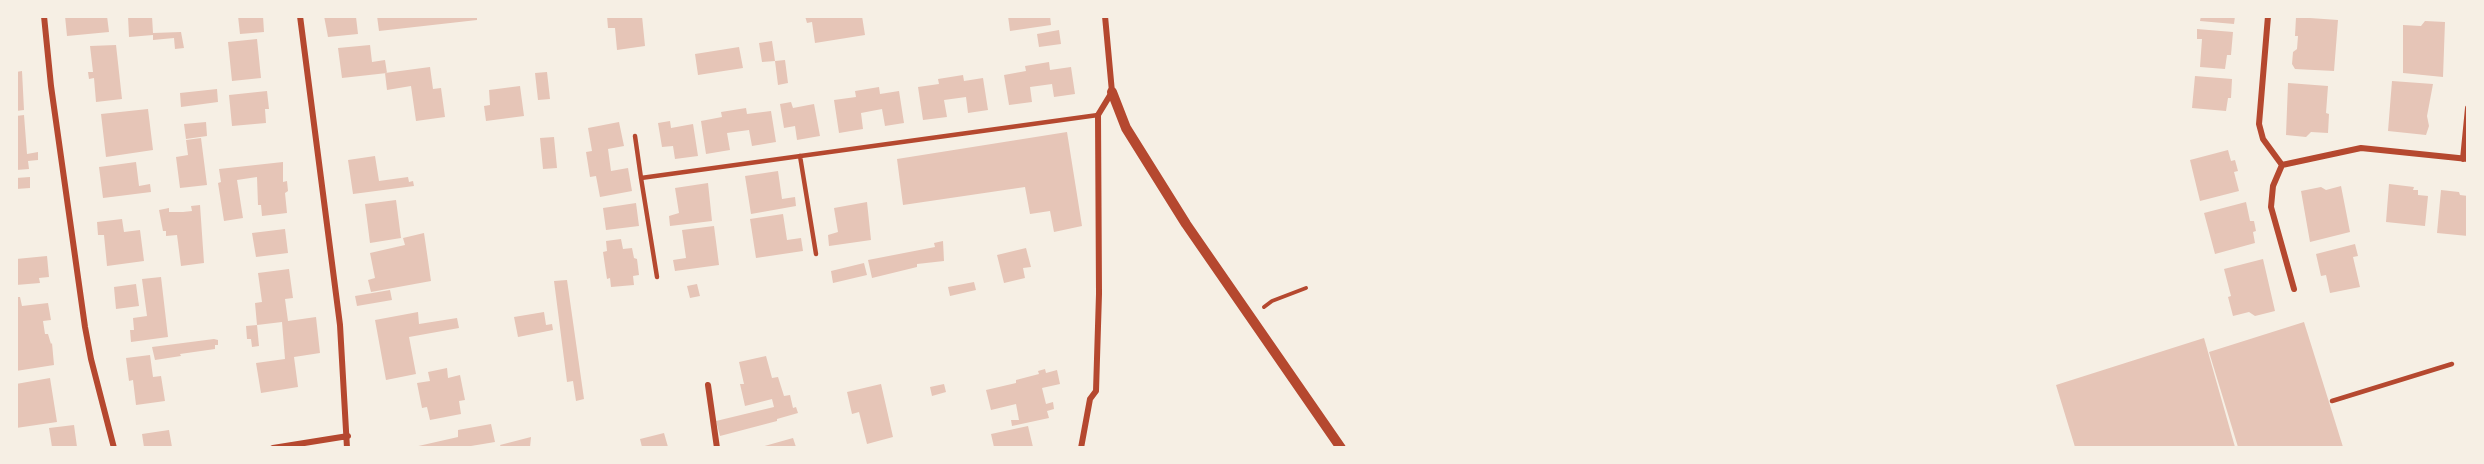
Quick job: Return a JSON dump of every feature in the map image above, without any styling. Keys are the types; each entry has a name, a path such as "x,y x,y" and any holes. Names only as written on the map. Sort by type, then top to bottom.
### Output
{"street":[{"path":"44,16 51,86 87,337 114,447"},
{"path":"300,16 340,325 347,447"},
{"path":"1105,16 1112,92 1126,128 1186,224 1341,447"},
{"path":"2268,16 2259,124 2263,140 2282,165"},
{"path":"1081,447 1090,399 1096,391 1099,294 1098,115 1112,92"},
{"path":"2282,165 2361,148 2465,159 2468,108"},
{"path":"2282,165 2273,186 2271,207 2294,289"},
{"path":"708,385 717,447"},
{"path":"273,447 348,436"}],"lane":[{"path":"641,178 1098,115"},
{"path":"635,136 657,277"},
{"path":"800,156 816,254"},
{"path":"2332,400 2452,364"}],"path":[{"path":"1272,301 1306,288"}],"building":[{"path":"65,16 107,16 109,32 67,36"},
{"path":"128,16 152,16 153,33 181,32 184,48 175,49 174,38 153,40 153,35 129,37"},
{"path":"238,16 263,16 264,32 240,34"},
{"path":"324,16 356,17 358,34 328,37"},
{"path":"377,16 477,16 477,20 379,31"},
{"path":"607,16 642,16 645,46 617,50 615,28 608,28"},
{"path":"805,16 862,16 865,35 815,43 812,22 807,23"},
{"path":"1008,16 1050,16 1051,25 1010,31"},
{"path":"2201,16 2235,16 2234,24 2200,21"},
{"path":"2296,17 2338,20 2334,71 2295,69 2292,64 2293,52 2297,49"},
{"path":"2425,21 2445,22 2443,77 2403,73 2403,25 2421,26"},
{"path":"2197,29 2233,32 2231,55 2227,55 2225,69 2200,67 2202,39 2197,39"},
{"path":"1059,30 1061,44 1039,47 1037,34"},
{"path":"257,39 261,78 232,81 228,42"},
{"path":"772,41 775,61 762,62 759,43"},
{"path":"116,45 122,99 96,102 94,78 89,79 88,72 93,72 90,46"},
{"path":"370,45 372,62 385,60 387,73 342,78 338,48"},
{"path":"739,47 743,68 698,75 695,54"},
{"path":"785,60 788,83 778,85 775,61"},
{"path":"1049,62 1050,70 1071,67 1075,94 1054,97 1052,84 1030,87 1032,102 1009,105 1004,75 1026,71 1025,66"},
{"path":"430,67 433,89 441,88 445,117 416,121 411,86 387,90 385,73"},
{"path":"22,71 24,110 16,111 16,72"},
{"path":"547,72 550,99 538,100 535,73"},
{"path":"963,75 964,81 983,78 988,110 968,113 966,97 944,100 947,117 923,120 918,87 939,84 938,79"},
{"path":"2195,76 2232,79 2231,98 2228,98 2226,111 2192,108"},
{"path":"2392,81 2433,84 2426,135 2388,131"},
{"path":"2288,83 2328,86 2326,113 2329,114 2328,133 2311,132 2306,137 2286,135"},
{"path":"520,86 524,116 486,121 484,106 490,105 489,90"},
{"path":"879,87 880,94 899,91 904,123 885,126 882,109 861,113 863,129 839,133 834,100 856,97 855,91"},
{"path":"217,89 218,102 181,107 180,93"},
{"path":"267,91 269,109 265,109 266,123 232,126 229,95"},
{"path":"791,102 793,108 814,104 820,136 797,140 795,126 784,128 780,104"},
{"path":"746,108 747,114 771,111 776,142 752,146 749,130 727,133 730,150 706,154 701,121 722,117 721,112"},
{"path":"148,109 153,150 106,157 101,114"},
{"path":"24,115 27,154 38,152 38,160 28,161 29,169 16,170 16,116"},
{"path":"670,121 671,128 693,124 698,156 675,159 673,146 662,147 658,123"},
{"path":"206,122 207,136 186,139 184,124"},
{"path":"619,122 624,146 608,149 611,171 628,168 632,191 600,197 596,176 590,177 586,152 592,151 588,128"},
{"path":"1067,132 1082,226 1054,232 1050,211 1030,214 1025,187 903,205 897,159"},
{"path":"554,137 557,168 543,169 540,138"},
{"path":"201,138 207,185 180,188 176,157 188,155 186,140"},
{"path":"2228,150 2231,161 2235,160 2238,171 2234,172 2239,191 2200,201 2190,160"},
{"path":"375,156 379,181 408,177 409,182 413,181 414,186 353,194 348,160"},
{"path":"136,162 139,186 150,184 151,192 103,198 99,167"},
{"path":"283,162 283,182 287,181 288,191 285,193 287,213 262,216 261,205 258,205 257,177 237,180 243,218 224,221 218,183 221,182 219,169"},
{"path":"778,171 782,199 795,197 796,206 751,214 745,176"},
{"path":"30,177 30,188 16,189 16,178"},
{"path":"708,183 712,221 670,226 669,216 679,213 675,188"},
{"path":"2389,184 2414,187 2413,190 2418,190 2418,195 2428,196 2425,226 2386,222"},
{"path":"2341,186 2350,232 2310,242 2301,191 2321,187 2326,190"},
{"path":"2441,190 2459,192 2460,195 2468,196 2468,236 2437,233"},
{"path":"396,200 401,238 370,243 365,204"},
{"path":"867,202 871,240 829,246 828,235 838,232 834,208"},
{"path":"2246,202 2250,221 2254,221 2255,243 2215,254 2204,213"},
{"path":"636,203 639,226 606,230 603,208"},
{"path":"200,205 204,263 181,266 177,235 166,236 159,210 169,208 169,212 192,211 191,206"},
{"path":"783,214 787,240 801,238 803,251 756,258 750,219"},
{"path":"122,219 124,232 140,230 144,261 107,266 104,235 98,235 97,222"},
{"path":"714,226 719,265 675,271 673,260 686,258 682,230"},
{"path":"285,229 288,253 256,257 252,233"},
{"path":"424,233 431,281 371,292 368,280 375,278 370,253 405,245 403,238"},
{"path":"621,239 623,249 632,248 634,258 637,259 639,275 633,276 634,285 611,287 610,278 607,279 603,252 607,251 606,241"},
{"path":"943,241 944,261 917,264 917,267 872,278 868,260 935,247 934,243"},
{"path":"2355,244 2358,256 2353,257 2360,287 2330,293 2326,275 2321,276 2316,254"},
{"path":"1026,248 1031,267 1023,268 1025,278 1004,283 997,255"},
{"path":"47,256 49,277 39,278 40,283 16,285 16,259"},
{"path":"2263,259 2275,311 2255,316 2249,312 2233,316 2224,269"},
{"path":"864,263 867,275 833,283 831,271"},
{"path":"289,269 293,298 285,299 288,321 316,317 320,353 294,357 298,387 261,393 256,363 285,359 282,322 257,325 255,303 262,302 258,273"},
{"path":"161,277 168,337 131,342 130,330 134,330 133,318 147,316 142,279"},
{"path":"567,280 584,399 576,401 573,381 567,382 554,281"},
{"path":"974,282 976,290 950,296 948,287"},
{"path":"136,284 139,306 116,309 114,287"},
{"path":"697,284 700,296 690,298 687,286"},
{"path":"390,290 392,300 357,306 355,296"},
{"path":"16,297 20,297 22,306 48,303 51,320 43,321 45,334 48,334 52,343 54,365 16,371"},
{"path":"418,312 419,324 457,318 459,328 409,337 416,374 386,380 375,320"},
{"path":"544,312 546,325 552,324 553,330 518,337 514,317"},
{"path":"2304,322 2343,447 2238,447 2209,352"},
{"path":"257,325 259,346 252,347 251,339 247,339 246,326"},
{"path":"2204,338 2235,447 2075,447 2056,385"},
{"path":"218,340 215,349 155,360 152,347"},
{"path":"150,355 153,377 161,376 165,401 136,405 133,380 129,381 126,358"},
{"path":"766,356 772,378 778,377 784,396 790,395 793,408 796,407 798,413 720,436 716,421 774,407 772,399 745,406 740,384 744,384 739,362"},
{"path":"447,368 448,378 460,375 465,400 459,401 461,414 430,420 427,407 422,408 417,383 430,381 428,372"},
{"path":"1045,369 1046,373 1057,370 1060,384 1042,388 1046,404 1053,402 1054,409 1047,411 1049,418 1012,426 1011,420 1019,420 1016,404 991,410 986,390 1016,383 1016,380 1039,374 1038,371"},
{"path":"50,378 57,422 16,428 16,384"},
{"path":"881,384 893,437 867,444 859,412 852,414 847,392"},
{"path":"944,384 946,392 932,396 930,387"},
{"path":"491,424 495,442 465,447 414,447 458,437 458,430"},
{"path":"74,425 77,447 52,447 49,428"},
{"path":"1028,426 1033,447 994,447 991,434"},
{"path":"169,430 172,447 144,447 142,434"},
{"path":"664,433 668,447 642,447 640,439"},
{"path":"531,437 530,447 501,447 500,445"},
{"path":"793,438 796,447 761,447"}]}
